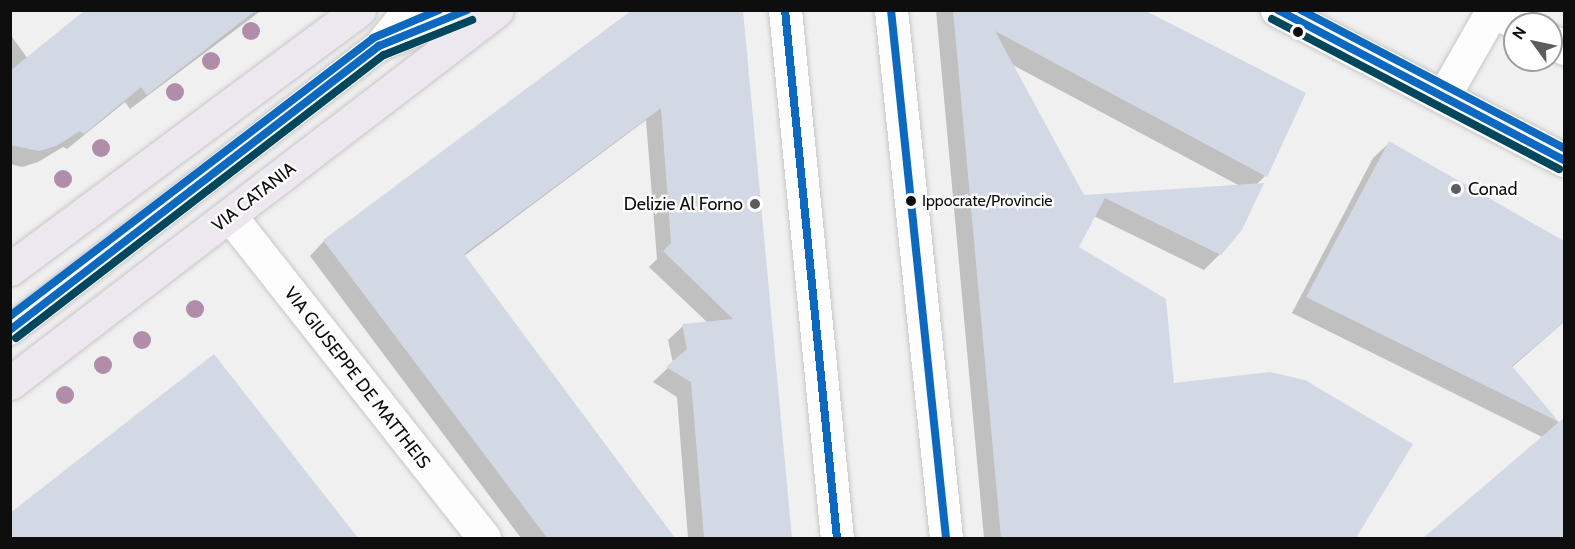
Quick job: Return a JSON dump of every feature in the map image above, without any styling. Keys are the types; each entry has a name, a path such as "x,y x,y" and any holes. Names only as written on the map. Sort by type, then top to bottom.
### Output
{"main road":[{"path":"10,269 359,10"},
{"name":"VIA CATANIA","path":"10,383 497,10"}],"street":[{"path":"785,10 837,538"},
{"path":"891,10 946,538"},
{"path":"1277,10 1564,160"},
{"path":"1443,97 1492,11"},
{"name":"VIA GIUSEPPE DE MATTHEIS","path":"230,216 484,538"}],"lane":[{"path":"10,330 379,46 408,10"},
{"path":"379,46 468,10"}],"building":[{"path":"85,10 256,10 147,95 141,87 84,134 80,131 56,146 39,151 10,145 10,71"},
{"path":"632,10 743,10 792,538 704,538 691,382 666,367 687,349 682,324 733,319 663,251 671,243 661,108 464,254 675,538 547,538 323,240"},
{"path":"953,10 1144,10 1306,93 1267,177 995,31 1084,195 1264,183 1242,230 1221,255 1105,198 1079,247 1166,299 1174,383 1270,372 1305,380 1413,444 1356,538 1001,538"},
{"path":"1389,141 1564,241 1564,322 1512,366 1559,422 1306,297"},
{"path":"214,354 358,538 10,538 10,513"},
{"path":"1564,418 1564,538 1423,538"}],"transit line":[{"path":"10,316 373,38 439,10"},
{"path":"10,330 379,46 467,10"},
{"path":"785,10 837,538"},
{"path":"891,10 946,538"},
{"path":"1278,10 1564,160"},
{"path":"1301,10 1564,148"},
{"path":"1272,19 1559,169"},
{"path":"16,338 384,55 472,20"}],"place":[{"name":"Conad","path":"1456,189"},
{"name":"Ippocrate/Provincie","path":"911,201"},
{"name":"Delizie Al Forno","path":"755,204"}]}
